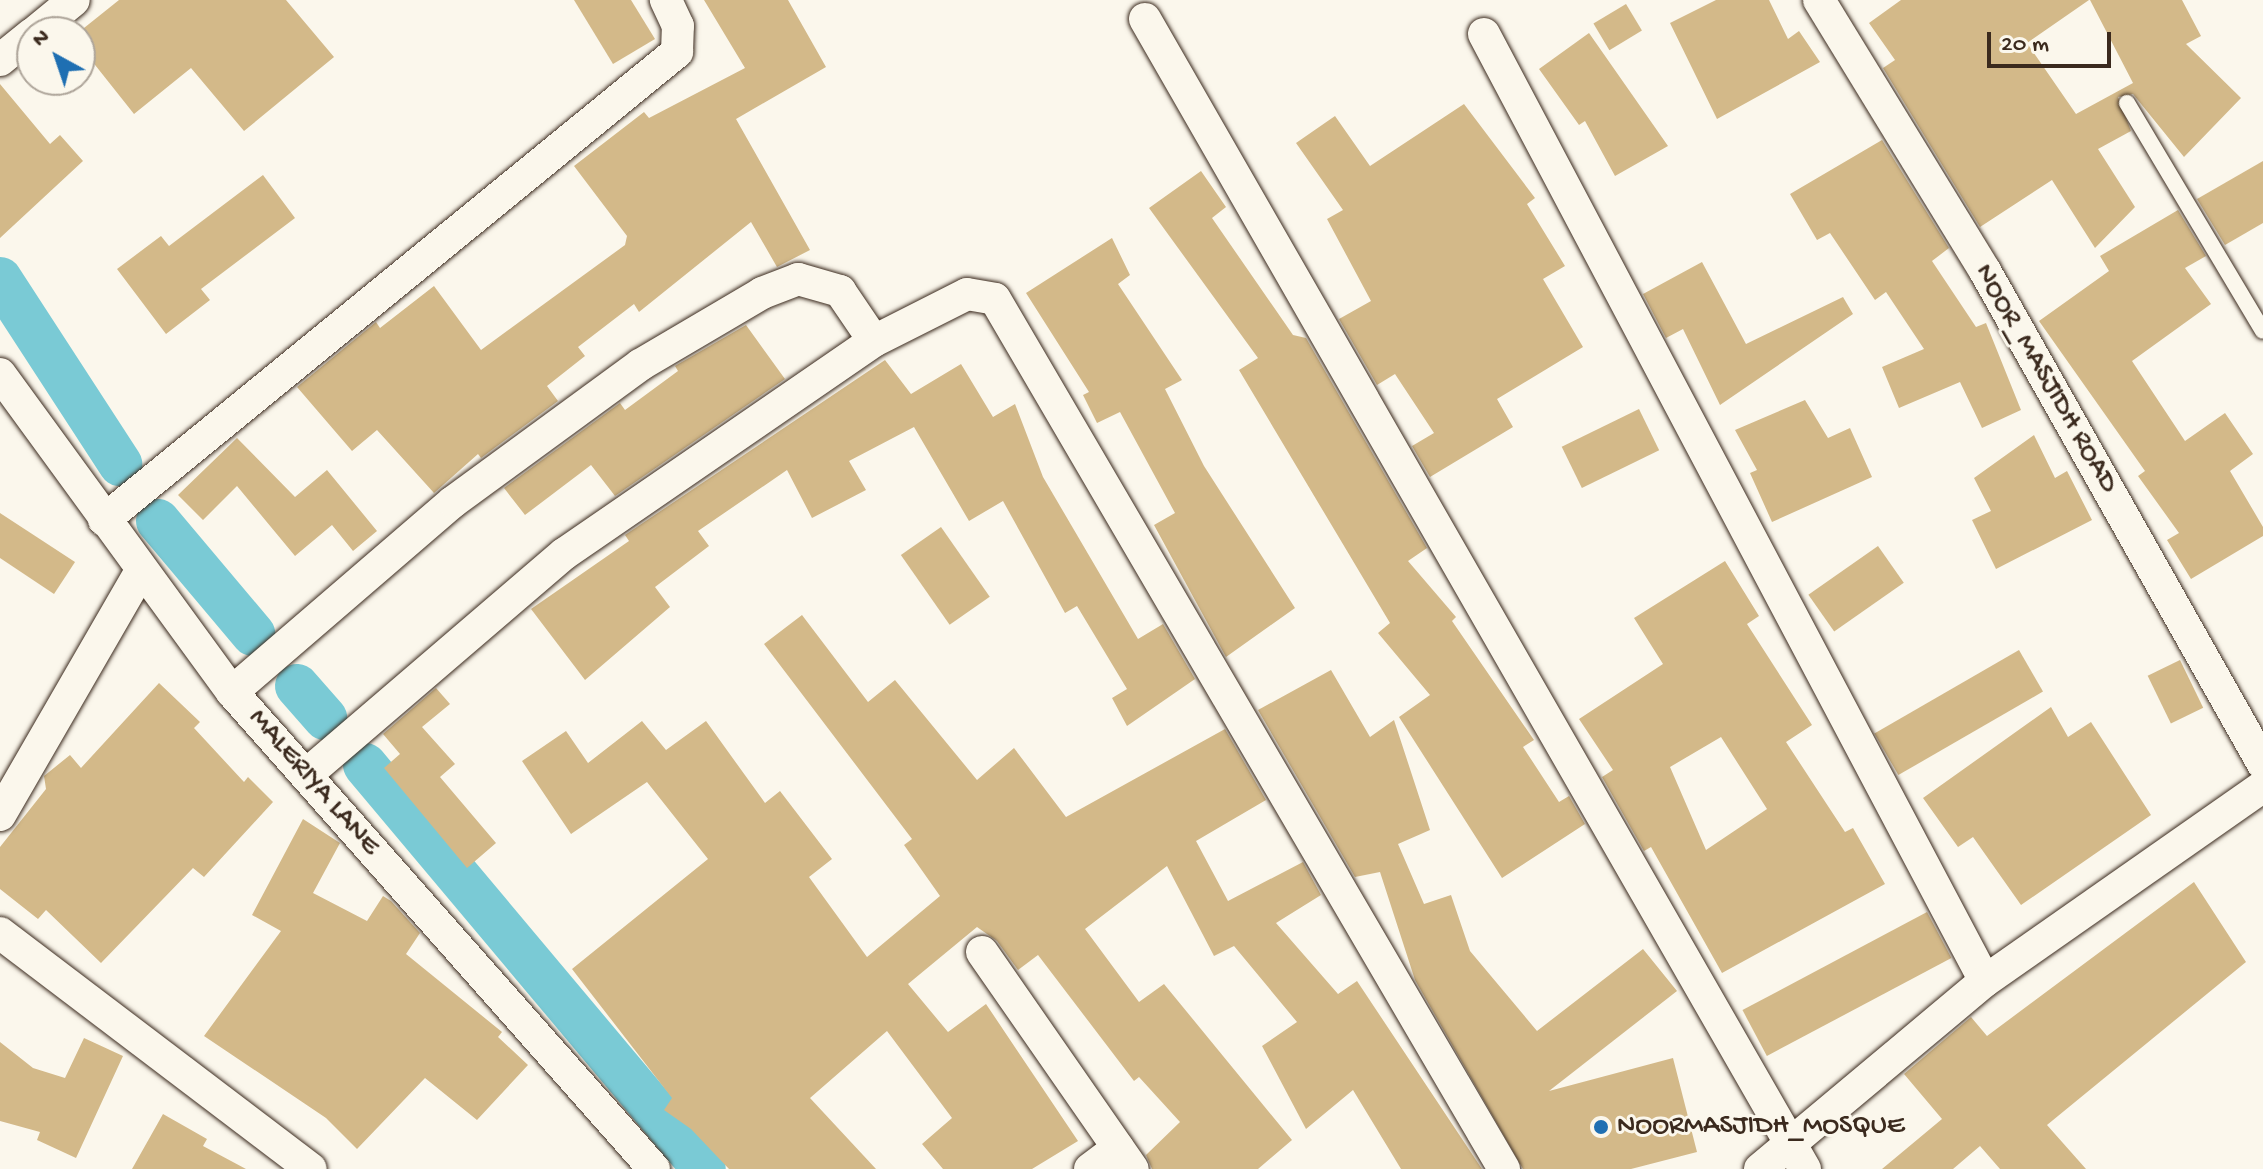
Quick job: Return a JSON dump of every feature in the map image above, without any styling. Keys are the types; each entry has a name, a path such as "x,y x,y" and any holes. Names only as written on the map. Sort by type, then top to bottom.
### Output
{"street":[{"path":"54,16 74,0"},
{"path":"104,520 677,52 678,26 666,0"},
{"name":"NOOR_MASJIDH ROAD","path":"1819,0 1985,271 2263,764"},
{"path":"1152,9 1796,1158"},
{"path":"1484,34 1985,981"},
{"path":"0,60 16,47"},
{"path":"232,692 453,502 640,365 762,293 798,279 840,291 874,341"},
{"path":"306,775 564,554 874,341 967,294 995,299 1504,1169"},
{"name":"MALERIYA LANE","path":"0,374 232,692 654,1169"},
{"path":"0,815 141,571"},
{"path":"1760,1169 1796,1158 1985,981 2263,786"},
{"path":"0,933 311,1169"},
{"path":"982,952 1126,1158 1090,1169"}],"lane":[{"path":"2127,103 2263,331"}],"building":[{"path":"119,0 286,0 334,57 244,131 191,68 134,114 96,66 96,18"},
{"path":"574,0 631,0 655,39 613,64"},
{"path":"704,0 788,0 826,67 736,119 810,250 777,267 751,222 639,312 634,304 578,347 585,356 547,386 558,401 481,458 478,454 434,493 377,430 352,451 297,387 376,322 380,328 434,286 481,350 625,245 627,236 574,166 644,112 649,118 745,68"},
{"path":"1716,0 1769,0 1788,39 1799,31 1820,62 1717,119 1670,23"},
{"path":"1901,0 2089,0 2027,43 2076,114 2133,83 2090,0 2182,0 2201,36 2186,44 2241,98 2184,157 2133,94 2118,97 2131,131 2098,149 2135,207 2095,248 2052,180 1980,227 1883,68 1895,60 1869,23"},
{"path":"1626,4 1642,31 1609,50 1593,24"},
{"path":"1589,33 1668,146 1615,176 1585,121 1579,125 1539,69"},
{"path":"0,84 50,144 60,135 83,161 0,238"},
{"path":"1464,104 1535,198 1527,204 1565,266 1543,279 1583,347 1497,399 1513,427 1430,477 1412,446 1434,433 1395,374 1377,385 1339,319 1371,301 1327,219 1343,210 1296,143 1335,116 1370,166"},
{"path":"1882,140 1949,248 1932,261 1976,327 1986,323 2021,410 1982,428 1960,382 1899,408 1882,367 1924,349 1886,292 1875,300 1830,233 1817,240 1790,194"},
{"path":"2263,161 2263,223 2225,245 2197,199"},
{"path":"1201,171 1226,207 1212,218 1293,335 1306,338 1427,548 1408,561 1456,617 1452,621 1534,740 1523,747 1559,802 1569,796 1585,824 1502,878 1399,717 1430,695 1378,633 1390,623 1239,370 1258,358 1149,208"},
{"path":"263,175 295,218 201,289 210,300 166,334 117,269 161,236 169,246"},
{"path":"2178,210 2206,256 2185,268 2211,304 2132,361 2185,441 2225,413 2253,454 2230,471 2263,527 2263,536 2191,579 2167,540 2179,533 2138,476 2145,471 2039,321 2109,271 2100,256"},
{"path":"1112,238 1130,275 1118,284 1182,380 1165,389 1204,466 1295,608 1226,657 1154,525 1175,513 1120,412 1097,423 1083,395 1089,392 1026,293"},
{"path":"1702,262 1746,344 1843,297 1853,314 1720,405 1683,329 1666,338 1643,294"},
{"path":"746,325 785,379 615,496 591,465 525,515 504,488 620,403 625,410 678,371 675,366"},
{"path":"885,360 911,394 961,364 993,417 1015,404 1043,477 1138,639 1163,624 1195,679 1127,726 1112,698 1127,689 1077,606 1065,613 1003,501 969,521 914,427 849,461 866,490 812,518 787,470 698,531 709,546 655,587 670,607 585,680 531,609 629,541 625,535"},
{"path":"1805,400 1828,438 1850,428 1872,477 1772,522 1750,473 1757,470 1735,430"},
{"path":"1639,409 1659,450 1582,488 1562,447"},
{"path":"2034,435 2055,478 2067,471 2092,520 1996,569 1972,520 1991,511 1974,478"},
{"path":"237,438 295,497 327,470 377,531 353,551 332,525 295,556 237,486 203,520 178,495"},
{"path":"0,513 75,562 54,594 0,558"},
{"path":"941,527 990,597 950,625 901,555"},
{"path":"1878,546 1904,583 1834,632 1808,595"},
{"path":"1725,561 1759,616 1747,624 1812,725 1786,742 1845,832 1853,828 1885,884 1722,973 1651,847 1644,851 1602,777 1613,770 1579,719 1663,664 1634,618","holes":["1721,737 1767,809 1706,850 1670,767"]},
{"path":"802,615 868,702 895,680 977,780 1014,748 1066,817 1225,729 1266,800 1196,841 1228,901 1303,862 1321,895 1276,923 1338,994 1357,981 1482,1169 1401,1169 1353,1090 1306,1129 1262,1046 1297,1022 1234,946 1214,956 1167,866 1085,929 1139,1002 1164,984 1292,1140 1258,1169 1152,1169 1146,1155 1180,1122 1139,1077 1134,1081 1038,955 1018,970 997,941 977,927 908,984 948,1032 986,1004 1078,1141 1032,1169 943,1169 922,1144 952,1118 887,1031 810,1098 876,1169 729,1169 691,1129 664,1110 672,1098 572,969 708,859 647,782 571,834 522,761 566,731 588,763 642,721 666,750 706,721 765,803 780,791 832,859 809,877 867,957 940,896 904,845 912,839 764,644"},
{"path":"2019,650 2043,692 1898,775 1874,734"},
{"path":"2180,660 2203,708 2171,723 2148,676"},
{"path":"1331,670 1370,737 1394,720 1430,830 1398,844 1424,904 1451,895 1470,951 1537,1031 1643,949 1677,991 1549,1091 1673,1058 1697,1152 1631,1169 1523,1169 1415,980 1380,872 1355,877 1258,710"},
{"path":"159,683 200,722 194,728 244,782 248,777 273,802 204,877 193,868 101,963 46,910 38,919 0,889 0,847 46,789 44,776 70,755 81,768"},
{"path":"436,688 450,704 422,727 455,764 440,777 496,843 467,868 384,768 400,754 383,734"},
{"path":"2051,707 2068,737 2091,722 2151,815 2021,905 1973,837 1958,847 1923,798"},
{"path":"303,819 340,843 313,893 367,921 383,896 391,901 420,933 406,954 502,1032 498,1037 528,1065 477,1120 425,1078 357,1149 326,1118 204,1036 281,931 252,915"},
{"path":"2194,882 2246,962 2047,1125 2086,1169 2000,1169 1980,1146 1953,1169 1882,1169 1942,1119 1904,1074 1971,1017 1987,1036"},
{"path":"1927,912 1951,958 1767,1056 1742,1010"},
{"path":"84,1038 123,1056 76,1158 37,1140 40,1132 0,1121 0,1042 33,1068 65,1078"},
{"path":"163,1114 207,1139 203,1146 246,1169 132,1169"}],"waterway":[{"path":"0,279 120,464"},
{"path":"158,521 253,634"},
{"path":"297,686 325,718"},
{"path":"365,765 704,1169"}],"place":[{"name":"NOORMASJIDH_MOSQUE","path":"1601,1127"}]}
